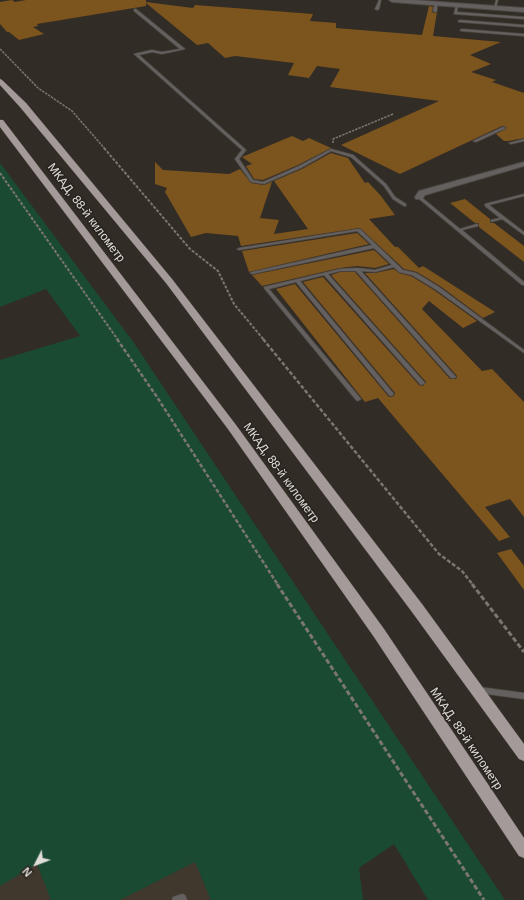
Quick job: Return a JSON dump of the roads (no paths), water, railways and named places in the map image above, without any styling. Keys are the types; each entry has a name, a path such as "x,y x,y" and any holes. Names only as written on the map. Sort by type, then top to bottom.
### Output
{"highway":[{"name":"МКАД, 88-й километр","path":"0,81 23,105 169,281 417,608 475,690 524,755"},
{"name":"МКАД, 88-й километр","path":"0,122 241,440 379,633 524,851"}],"street":[{"path":"392,0 524,10"},
{"path":"419,197 422,193 524,164"}],"lane":[{"path":"376,9 380,0"},
{"path":"495,8 496,0"},
{"path":"435,11 436,3"},
{"path":"457,5 455,14 524,18"},
{"path":"134,10 183,49 162,53 152,51 136,54 244,150 237,159 252,181 263,183 300,167 331,150 352,156 385,185 394,198 404,205"},
{"path":"460,21 524,26"},
{"path":"462,30 524,36"},
{"path":"475,140 504,128"},
{"path":"511,143 524,140"},
{"path":"524,195 486,205 524,234"},
{"path":"419,197 524,284"},
{"path":"492,221 503,218"},
{"path":"459,230 477,225"},
{"path":"239,249 358,230 401,271 414,274 437,288 524,352"},
{"path":"252,273 375,246"},
{"path":"358,399 266,288 340,270 357,269 375,271 395,266"},
{"path":"357,269 453,377"},
{"path":"326,274 422,383"},
{"path":"297,281 391,394"},
{"path":"475,690 524,696"},
{"path":"176,900 182,898 182,900"}]}
